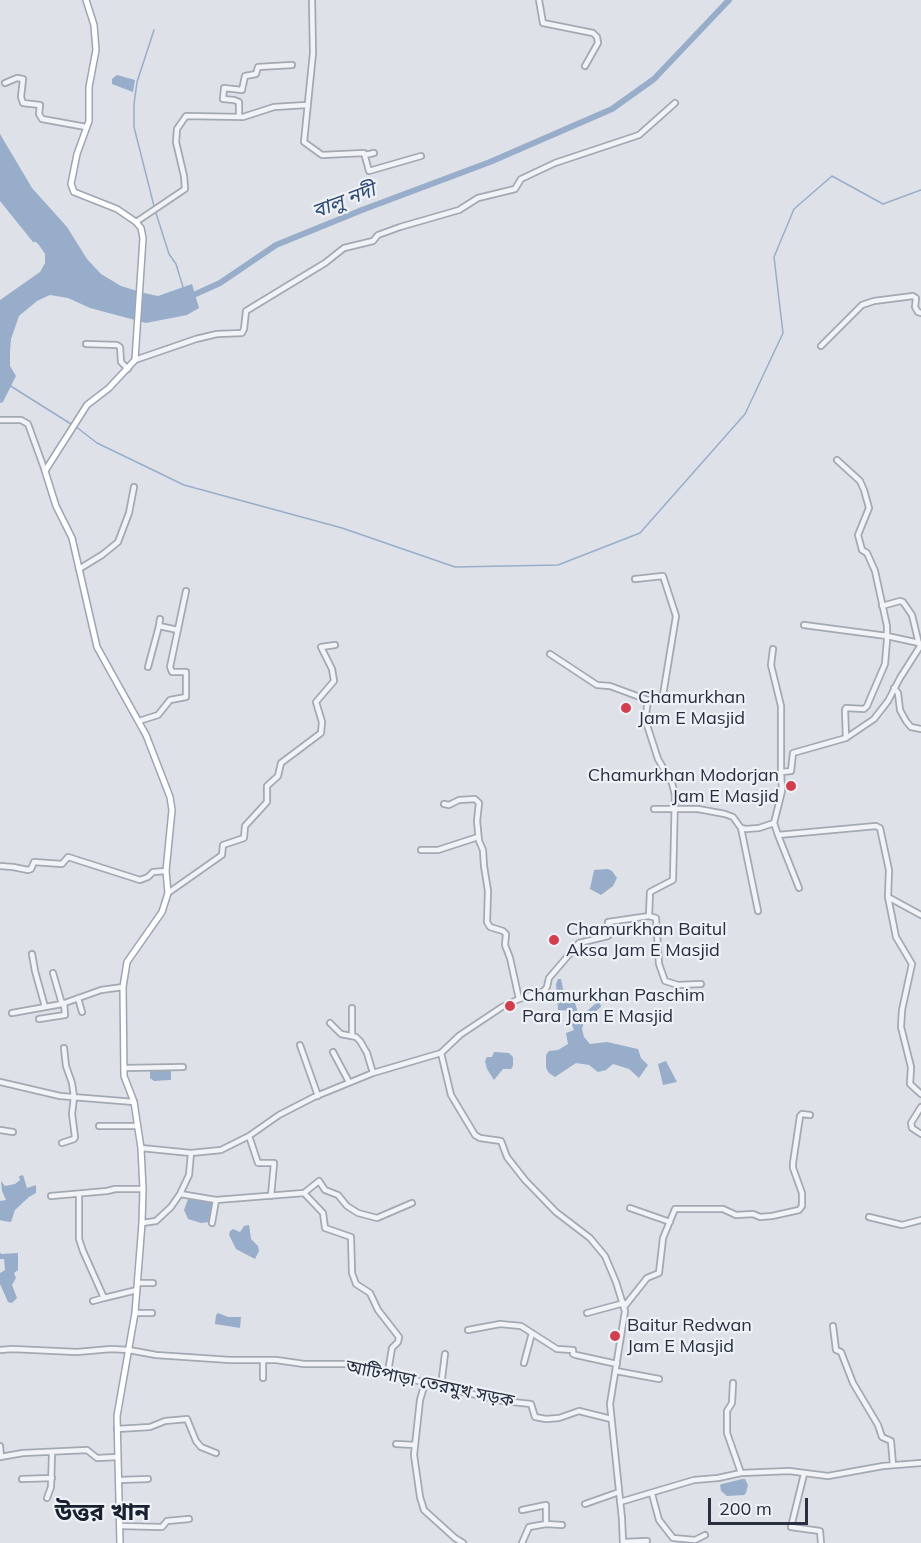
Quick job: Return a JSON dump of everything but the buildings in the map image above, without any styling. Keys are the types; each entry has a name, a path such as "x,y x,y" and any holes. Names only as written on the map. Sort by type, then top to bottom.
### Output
{"main road":[{"path":"86,0 94,25 96,50 89,87 89,121 77,154 72,189 117,209 136,222 142,234 135,360 85,408 45,471 56,506 72,538 97,647 146,735 170,797 172,823 166,871 168,893 162,912 127,962 123,987 124,1077 134,1102 141,1149 143,1189 135,1313 117,1407 120,1543"}],"street":[{"path":"312,0 314,53 306,105 304,142 314,147 322,155 374,153"},
{"path":"539,0 543,23 593,33 597,37 598,43 585,66"},
{"path":"239,116 237,100 223,99 224,88 242,90 245,76 256,74 258,67 292,65"},
{"path":"5,83 17,78 23,79 21,97 23,103 40,105 39,114 42,119 86,127"},
{"path":"135,360 196,339 217,334 242,333 246,311 325,263 344,248 373,241 378,235 459,210 478,198 515,189 521,178 555,163 639,135 675,103"},
{"path":"136,222 185,189 176,142 177,129 184,118 247,116 274,107 306,105"},
{"path":"365,155 369,171 421,156"},
{"path":"821,346 862,304 885,298 914,296 916,298 915,307 921,313"},
{"path":"86,344 117,345 120,347 121,362 128,369"},
{"path":"0,420 21,420 28,424 45,471"},
{"path":"837,460 860,481 864,490 868,508 858,535 862,550 867,553 875,571 887,636 885,664 867,706 864,709 848,708 845,710 846,738"},
{"path":"79,569 118,542 129,513 134,488"},
{"path":"550,654 597,685 610,686 648,700 663,695 676,616 663,576 635,579"},
{"path":"139,721 158,715 170,700 186,697 186,672 172,672 170,668 186,591"},
{"path":"781,772 791,771 794,752 813,749 846,738 874,719 894,688 920,645 912,615 903,602 882,606"},
{"path":"148,667 160,618"},
{"path":"804,625 887,636 920,645"},
{"path":"159,626 178,630"},
{"path":"168,893 222,855 223,845 244,838 245,826 267,802 267,786 278,776 280,763 321,733 322,722 316,702 334,681 332,669 321,647 335,645"},
{"path":"773,649 771,665 781,706 782,791 774,823 799,888"},
{"path":"894,688 898,693 900,710 906,721 911,727 921,729"},
{"path":"648,700 647,725 658,759 674,788 674,880 650,892 649,916"},
{"path":"444,804 449,805 459,800 478,800 478,837 483,850 488,891 487,922 490,927 506,934 505,945 519,999"},
{"path":"654,809 698,809 733,817 741,828 758,911"},
{"path":"741,828 759,828 774,823"},
{"path":"778,835 879,827 889,870 888,897 896,937 912,964 902,1010 901,1027 911,1067 910,1084 921,1094"},
{"path":"421,850 438,850 478,837"},
{"path":"0,866 28,870 34,862 62,864 68,857 140,880 153,872 166,871"},
{"path":"888,897 921,915"},
{"path":"141,1149 191,1153 221,1150 249,1136 279,1115 349,1082 441,1053 460,1035 502,1008 546,989 549,978 579,943 608,936 608,922 649,916 656,918 659,964 665,981 678,985 701,984"},
{"path":"32,954 45,1007"},
{"path":"39,1019 65,1015 53,973"},
{"path":"12,1013 63,1003 101,990 123,987"},
{"path":"78,999 82,1012"},
{"path":"352,1008 352,1036"},
{"path":"330,1023 341,1034 356,1037 362,1044 373,1073"},
{"path":"300,1045 318,1096"},
{"path":"62,1143 75,1137 72,1114 74,1097 64,1048"},
{"path":"333,1052 349,1082"},
{"path":"441,1053 452,1095 475,1135 501,1141 507,1157 525,1180 556,1212 590,1238 605,1256 624,1305 610,1404 623,1543 647,1541"},
{"path":"124,1068 183,1067"},
{"path":"0,1082 74,1097 134,1102"},
{"path":"921,1107 911,1123 912,1128 921,1134"},
{"path":"587,1313 624,1305 647,1278 659,1273 663,1239 675,1209 723,1209 736,1215 753,1214 760,1217 799,1210 802,1206 802,1193 793,1163 800,1116 810,1115"},
{"path":"99,1126 136,1126"},
{"path":"0,1130 13,1132"},
{"path":"249,1136 258,1163 274,1163 271,1196"},
{"path":"142,1223 156,1221 171,1207 189,1175 191,1153"},
{"path":"180,1194 216,1200 271,1196 304,1192 320,1181 325,1190 338,1195 347,1206 358,1213 377,1218 412,1203"},
{"path":"51,1196 114,1189 143,1189"},
{"path":"304,1192 324,1213 325,1228 351,1237 352,1273 356,1284 370,1293 378,1310 399,1337 398,1342 392,1348 388,1372"},
{"path":"79,1194 79,1239 82,1251 104,1298"},
{"path":"212,1223 216,1200"},
{"path":"630,1208 670,1222"},
{"path":"869,1218 903,1225 921,1220"},
{"path":"93,1301 153,1283"},
{"path":"135,1313 152,1313"},
{"path":"468,1330 500,1324 521,1326 557,1349 573,1350 573,1354 617,1364"},
{"path":"833,1326 836,1350 841,1352 853,1383 878,1425 882,1437 892,1443 893,1465"},
{"path":"524,1363 532,1333"},
{"name":"আটিপাড়া তেরমুখ সড়ক","path":"0,1350 12,1348 77,1352 111,1349 156,1355 276,1360 304,1364 346,1364 388,1372 503,1401 531,1404 535,1417 559,1418 579,1411 610,1419"},
{"path":"441,1386 445,1354"},
{"path":"262,1378 263,1361"},
{"path":"616,1371 659,1379"},
{"path":"425,1383 420,1400 414,1455 424,1510 463,1543"},
{"path":"733,1383 732,1403 727,1411 726,1433 741,1473"},
{"path":"117,1429 150,1427 165,1421 187,1419 196,1442 201,1447 216,1453"},
{"path":"396,1444 415,1445"},
{"path":"0,1446 0,1457 22,1453 87,1450 97,1458 118,1457"},
{"path":"47,1498 52,1478 52,1453"},
{"path":"620,1502 694,1480 741,1473 772,1470 828,1476 893,1465 921,1463"},
{"path":"804,1473 791,1527 820,1531 821,1543"},
{"path":"22,1479 52,1478"},
{"path":"119,1480 148,1479"},
{"path":"585,1504 619,1492"},
{"path":"652,1494 659,1520 673,1538 695,1540 705,1535"},
{"path":"522,1510 546,1505 546,1524"},
{"path":"120,1526 162,1527 167,1521 189,1519"},
{"path":"522,1543 529,1527 546,1524 562,1525"}],"water":[{"path":"117,75 135,80 133,92 112,84 112,79"},
{"path":"0,134 32,188 67,227 87,259 101,274 121,286 158,296 192,284 199,308 187,315 146,323 90,308 68,298 50,295 37,301 19,316 11,339 10,352 10,366 16,376 3,402 0,403 0,300 40,272 45,263 45,254 0,201"},
{"path":"608,869 617,878 613,886 601,895 590,889 594,870"},
{"path":"558,979 561,979 566,1003 575,1003 578,1013 587,1011 600,1002 601,1007 584,1021 582,1029 584,1037 590,1044 607,1042 638,1049 641,1058 648,1065 639,1078 629,1069 613,1064 606,1070 598,1072 589,1065 576,1063 555,1077 549,1073 546,1068 546,1055 549,1051 558,1050 568,1044 566,1033 574,1030 572,1025 567,1025 566,1021 574,1019 572,1011 558,1010 556,984"},
{"path":"494,1052 509,1053 513,1057 513,1066 511,1069 503,1069 494,1080 485,1061 487,1057 492,1057"},
{"path":"666,1061 677,1082 663,1085 658,1064"},
{"path":"171,1069 171,1080 154,1081 150,1078 150,1070"},
{"path":"23,1175 27,1188 36,1185 36,1193 15,1210 11,1222 0,1220 0,1201 6,1200 1,1181 5,1186 15,1184 20,1180 19,1176"},
{"path":"188,1199 214,1202 210,1222 201,1223 188,1219 184,1210"},
{"path":"249,1225 251,1239 258,1246 259,1251 255,1259 236,1249 229,1235 233,1229 240,1232 244,1226"},
{"path":"0,1252 1,1254 18,1253 18,1270 14,1273 16,1278 12,1285 17,1298 12,1303 8,1302 0,1284 0,1273 5,1270 4,1259 0,1259"},
{"path":"218,1313 228,1317 241,1317 240,1328 215,1324"},
{"path":"745,1479 748,1485 744,1495 727,1496 721,1491 720,1485"}],"waterway":[{"name":"বালু নদী","path":"189,297 220,283 276,245 490,162 612,109 654,79 729,0"},
{"path":"154,30 137,82 134,127 155,210 169,254 176,264 183,287"},
{"path":"75,426 97,443 184,485 342,528 455,567 558,565 640,533 745,414 783,333 774,257 794,209 832,176 883,204 921,190"},
{"path":"9,385 71,424"}],"place":[{"name":"Chamurkhan Jam E Masjid","path":"626,708"},
{"name":"Chamurkhan Modorjan Jam E Masjid","path":"791,786"},
{"name":"Chamurkhan Baitul Aksa Jam E Masjid","path":"554,940"},
{"name":"Chamurkhan Paschim Para Jam E Masjid","path":"510,1006"},
{"name":"Baitur Redwan Jam E Masjid","path":"615,1336"}],"district":[{"name":"উত্তর খান","path":"102,1513"}]}
